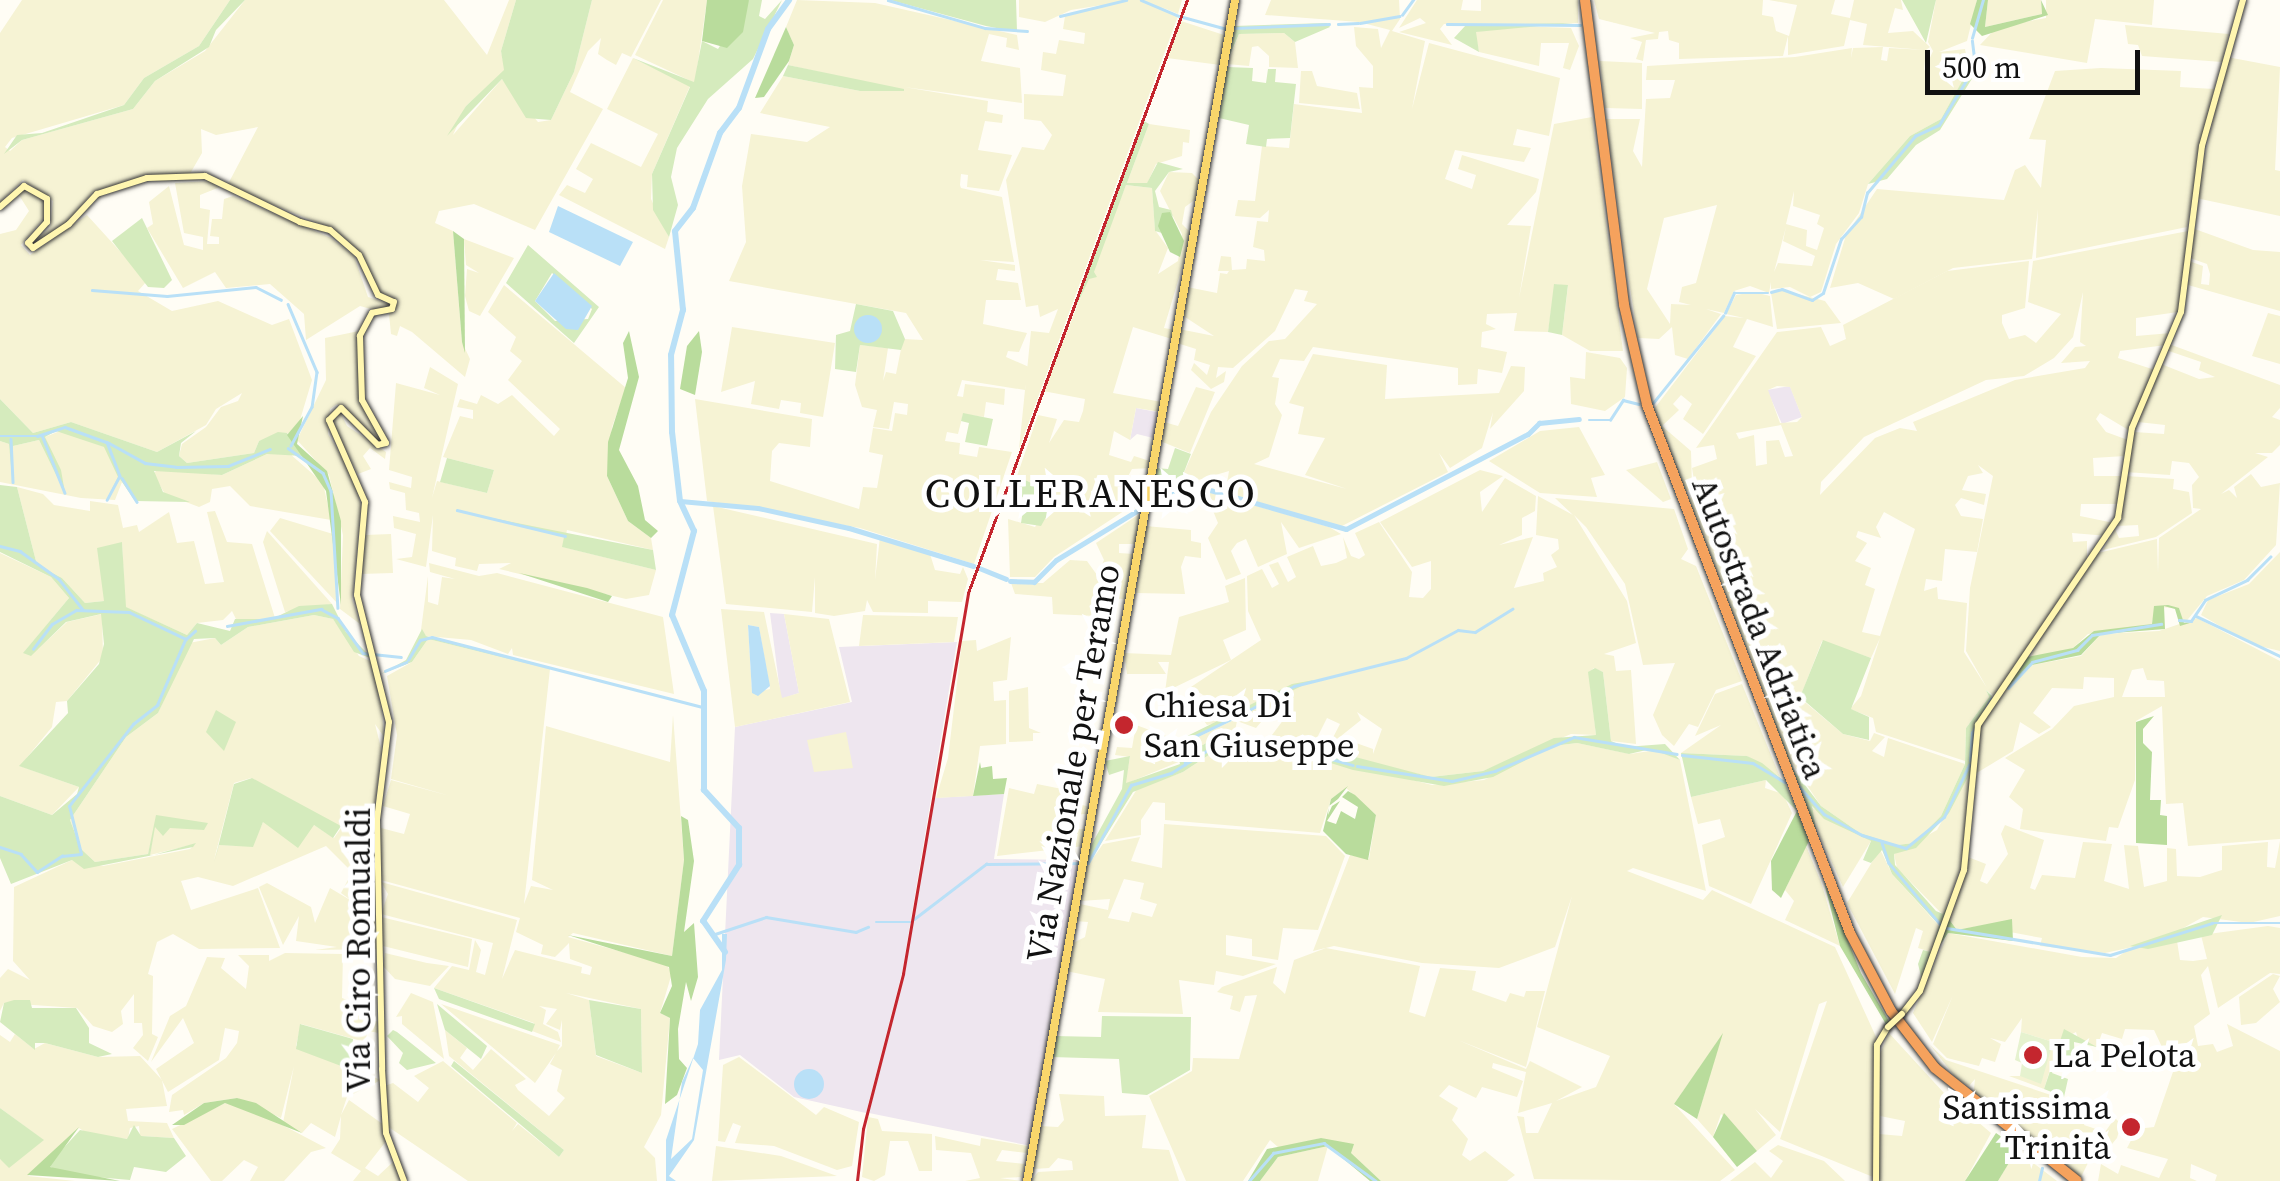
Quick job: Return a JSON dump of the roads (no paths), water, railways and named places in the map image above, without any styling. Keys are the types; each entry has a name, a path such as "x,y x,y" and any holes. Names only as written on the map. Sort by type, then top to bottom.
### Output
{"highway":[{"name":"Autostrada Adriatica","path":"1583,0 1624,306 1647,405 1850,933 1891,1012 1935,1068 1988,1117 2073,1181"}],"main road":[{"name":"Via Nazionale per Teramo","path":"1027,1181 1236,0"},
{"path":"1876,1181 1877,1045 1920,991 1964,870 1978,725 2118,518 2132,428 2181,312 2202,146 2243,0"},
{"name":"Via Ciro Romualdi","path":"0,207 24,186 47,199 46,222 28,243 33,248 69,224 97,194 148,178 205,176 300,222 323,226 360,255 372,289 394,303 372,314 360,336 362,400 386,444 378,445 339,408 330,420 365,502 357,595 389,722 377,820 384,1112 404,1181"}],"water":[{"path":"558,206 633,242 620,266 549,232"},
{"path":"554,273 592,306 578,330 566,329 535,301"},
{"path":"868,315 878,319 882,329 878,339 868,343 858,339 854,329 858,319"},
{"path":"748,625 759,627 770,686 758,696 752,693"},
{"path":"722,934 727,934 726,960 694,1140 669,1176 676,1181 666,1181 666,1140 680,1099 671,1159 692,1139 703,1070 693,1058 700,1010 722,970"},
{"path":"809,1069 820,1073 824,1084 820,1095 809,1099 798,1095 794,1084 798,1073"}],"waterway":[{"path":"725,952 703,921 739,865 739,828 704,790 704,691 672,615 694,531 680,501 672,432 671,355 683,310 675,231 693,208 720,133 739,108 768,29 789,0"},
{"path":"888,0 985,28 1027,31"},
{"path":"1060,16 1126,0"},
{"path":"1141,0 1179,16"},
{"path":"1402,15 1413,0"},
{"path":"1972,38 1983,0"},
{"path":"1360,23 1399,16"},
{"path":"1183,17 1227,29"},
{"path":"1338,24 1358,23"},
{"path":"1234,28 1329,24"},
{"path":"1447,24 1580,25"},
{"path":"1771,292 1782,289 1812,300 1823,293 1841,239 1861,217 1867,193 1915,136 1939,125 1975,66 1972,41"},
{"path":"92,290 167,296 256,287 281,300"},
{"path":"1725,313 1734,293 1768,293"},
{"path":"288,304 317,372 312,407 291,446"},
{"path":"1653,403 1723,316"},
{"path":"1589,420 1610,420 1623,400 1639,404"},
{"path":"1010,581 1034,582 1056,560 1168,492 1196,486 1346,529 1528,434 1539,423 1579,419"},
{"path":"0,436 37,436 65,427 109,443"},
{"path":"42,435 65,493"},
{"path":"11,439 13,482"},
{"path":"107,442 120,476 107,500"},
{"path":"111,444 145,463 176,467 228,466 270,449"},
{"path":"288,448 323,473 331,491 338,608"},
{"path":"122,478 137,502"},
{"path":"680,501 758,508 849,528 973,566"},
{"path":"457,510 565,536"},
{"path":"0,546 20,551 59,579 83,610"},
{"path":"2179,620 2191,621 2205,600 2247,580 2270,557"},
{"path":"979,568 1006,579"},
{"path":"227,626 321,609 338,618 363,653 401,657"},
{"path":"1234,718 1294,686 1406,658 1458,630 1475,632 1512,609"},
{"path":"33,649 52,624 76,610 129,612 186,639 195,631"},
{"path":"2196,616 2280,656"},
{"path":"2008,688 2032,662 2077,650 2092,635 2161,624"},
{"path":"408,660 420,640 432,637 703,707"},
{"path":"0,847 21,854 37,872 62,856 81,854 69,806 133,724 157,705 185,640"},
{"path":"385,671 406,662"},
{"path":"1970,761 1972,733 1991,699"},
{"path":"1185,765 1183,742 1231,719"},
{"path":"1357,766 1452,781 1495,771 1574,737 1677,754"},
{"path":"914,919 986,864 1088,863 1131,785 1171,773 1211,748 1268,741 1353,765"},
{"path":"1682,755 1753,763 1785,782"},
{"path":"1797,784 1824,814 1862,835 1906,848 1944,817 1969,765"},
{"path":"1882,843 1889,863 1941,925"},
{"path":"712,935 766,917 856,932 868,927"},
{"path":"876,922 910,922"},
{"path":"1947,928 2110,955 2212,923 2280,923"},
{"path":"1249,1181 1273,1153 1324,1143 1376,1181"},
{"path":"2039,1181 2042,1168"}],"railway":[{"path":"857,1181 863,1129 903,974 968,593 1187,0"}],"place":[{"name":"Chiesa Di San Giuseppe","path":"1124,725"},
{"name":"La Pelota","path":"2033,1055"},
{"name":"Santissima Trinità","path":"2131,1127"}],"district":[{"name":"COLLERANESCO","path":"1091,493"}]}
